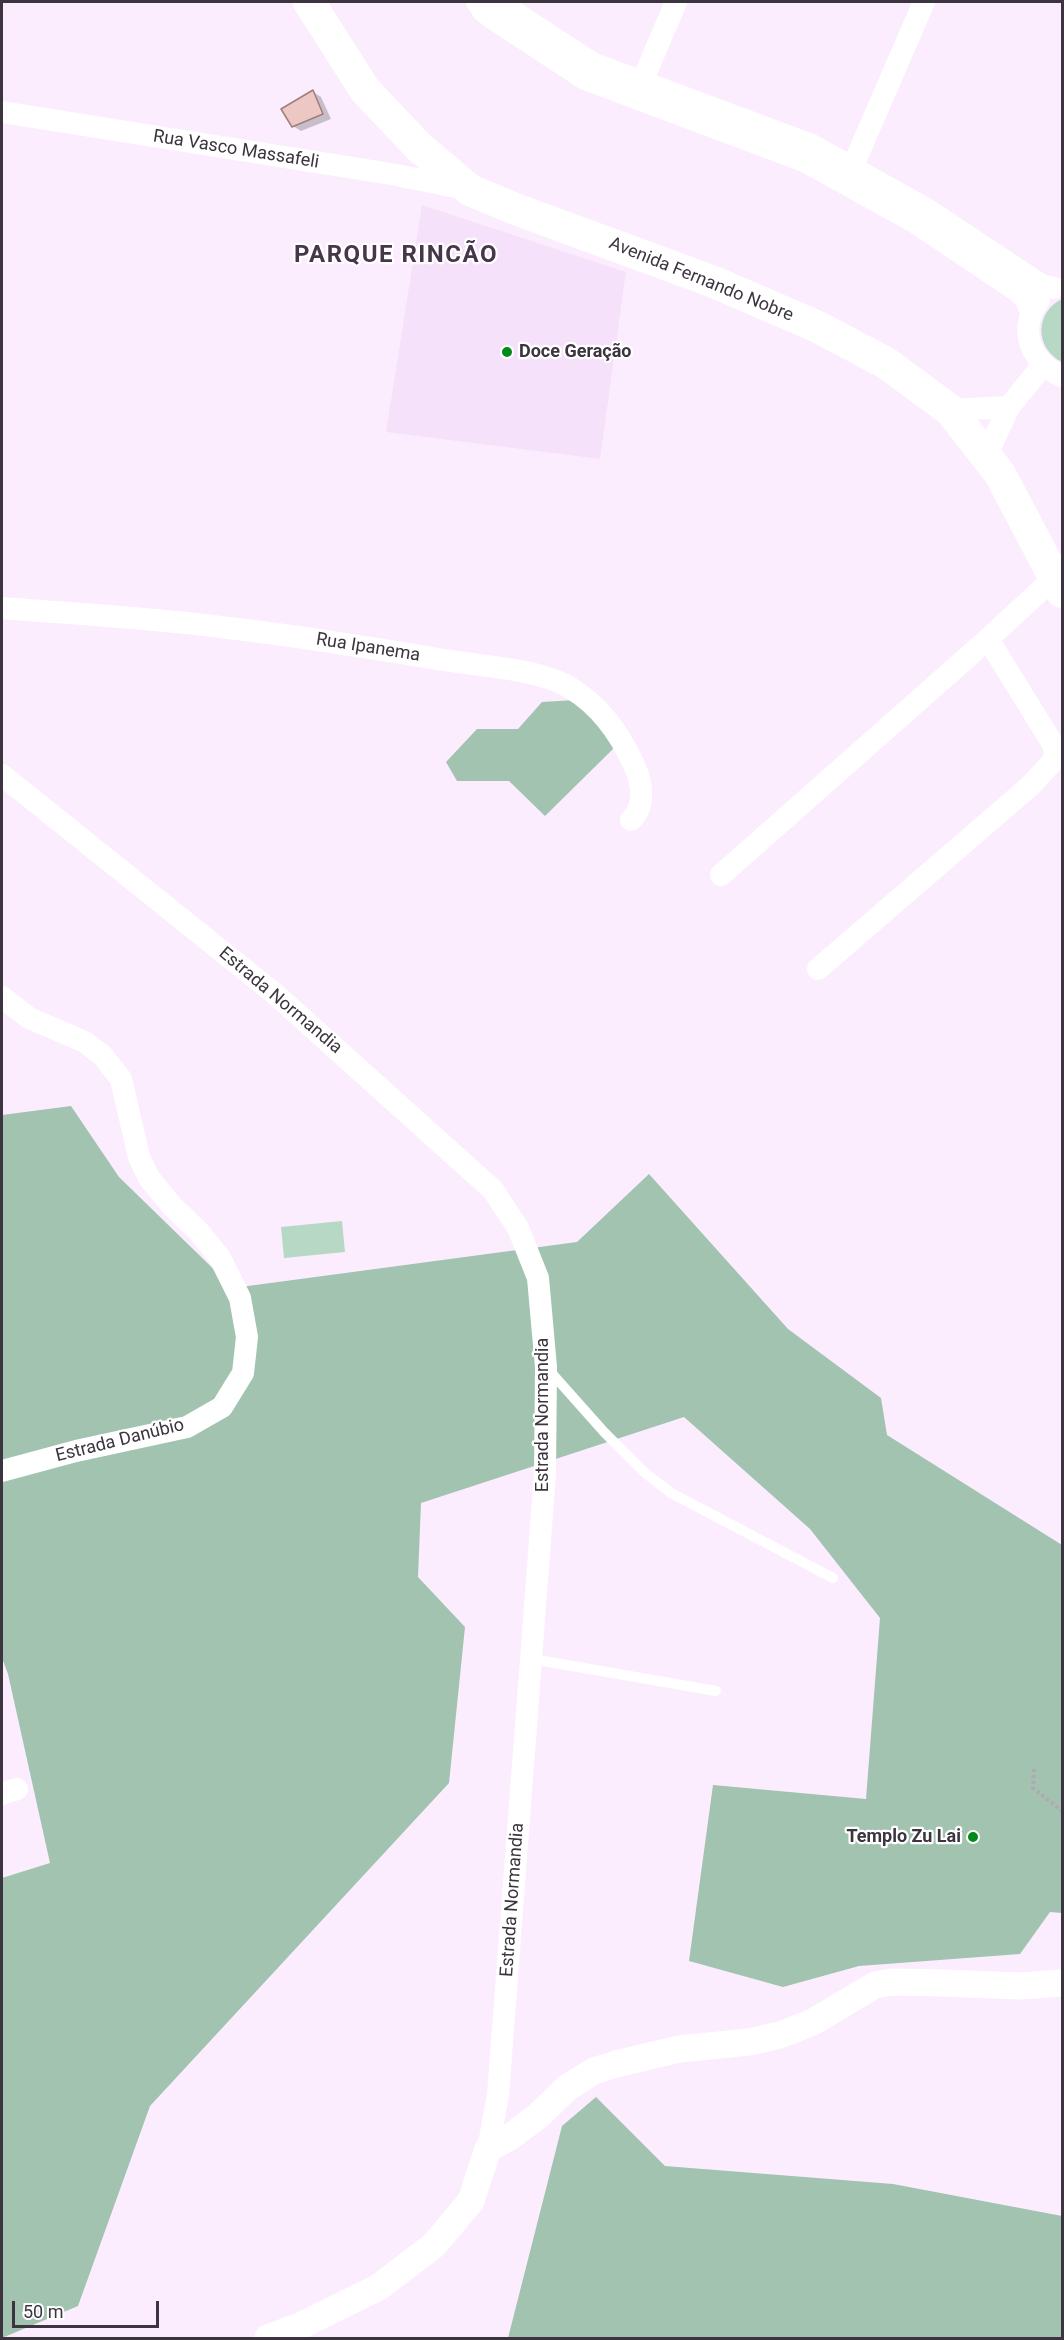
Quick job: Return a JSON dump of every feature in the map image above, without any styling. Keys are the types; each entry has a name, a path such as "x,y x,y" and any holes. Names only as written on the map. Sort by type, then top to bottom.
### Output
{"main road":[{"name":"Avenida Fernando Nobre","path":"309,2 365,90 419,147 470,190 714,282 818,327 886,363 950,410 1000,474 1060,581"}],"street":[{"path":"477,2 492,18 575,74 639,90 812,145 849,176 1019,292 1026,300 1031,312 1028,335 1035,356 1053,371 1008,407 986,456"},
{"path":"499,2 584,59 639,90"},
{"path":"639,90 676,2"},
{"path":"849,176 924,2"},
{"name":"Rua Vasco Massafeli","path":"2,112 390,174 470,190"},
{"path":"849,176 925,208 1041,285 1058,286"},
{"path":"1031,312 1045,294 1058,286"},
{"path":"950,410 1008,407"},
{"path":"720,875 988,639 1060,581"},
{"name":"Rua Ipanema","path":"2,608 227,627 545,676 572,688 600,711 617,731 636,767 642,789 636,815 631,820"},
{"path":"818,969 1030,786 1055,759 1054,746 988,639"},
{"name":"Estrada Normandia","path":"2,775 274,993 493,1190 518,1228 538,1278 546,1367 545,1474 498,2095 488,2149 471,2201 434,2245 379,2287 300,2326 268,2338"},
{"name":"Estrada Danúbio","path":"2,997 29,1018 85,1042 102,1055 121,1079 139,1157 149,1178 220,1258 240,1298 247,1337 243,1373 222,1407 187,1427 76,1451 2,1471"},
{"path":"488,2149 529,2123 568,2087 594,2072 616,2064 679,2049 748,2042 780,2035 813,2022 875,1984 903,1982 1019,1986 1062,1983"}],"lane":[{"path":"546,1367 604,1432 644,1472 671,1493 833,1578"},
{"path":"532,1659 716,1691"}],"path":[{"path":"1034,1769 1033,1788 1062,1811"}],"shaded area":[{"name":"Doce Geração","path":"422,205 626,272 600,459 386,432"}],"green space":[{"path":"1062,299 1062,362 1046,348 1041,330 1047,312"},
{"path":"575,700 612,724 613,749 545,816 509,781 457,781 446,762 477,729 518,729 542,702"},
{"path":"71,1106 119,1177 233,1288 577,1242 649,1174 788,1329 881,1398 887,1435 1062,1545 1062,1913 1050,1912 1020,1954 859,1966 783,1987 689,1961 713,1785 866,1799 880,1618 810,1529 684,1417 421,1503 418,1577 465,1627 449,1783 150,2106 78,2306 2,2338 2,1878 50,1863 8,1674 2,1658 2,1115"},
{"path":"342,1221 345,1252 284,1258 281,1227"},
{"path":"596,2097 665,2166 893,2184 1062,2216 1062,2338 508,2338 562,2126"}],"building":[{"path":"313,90 323,114 292,127 281,109"}],"place":[{"name":"Doce Geração","path":"507,352"},
{"name":"Templo Zu Lai","path":"973,1837"}],"district":[{"name":"PARQUE RINCÃO","path":"396,256"}]}
